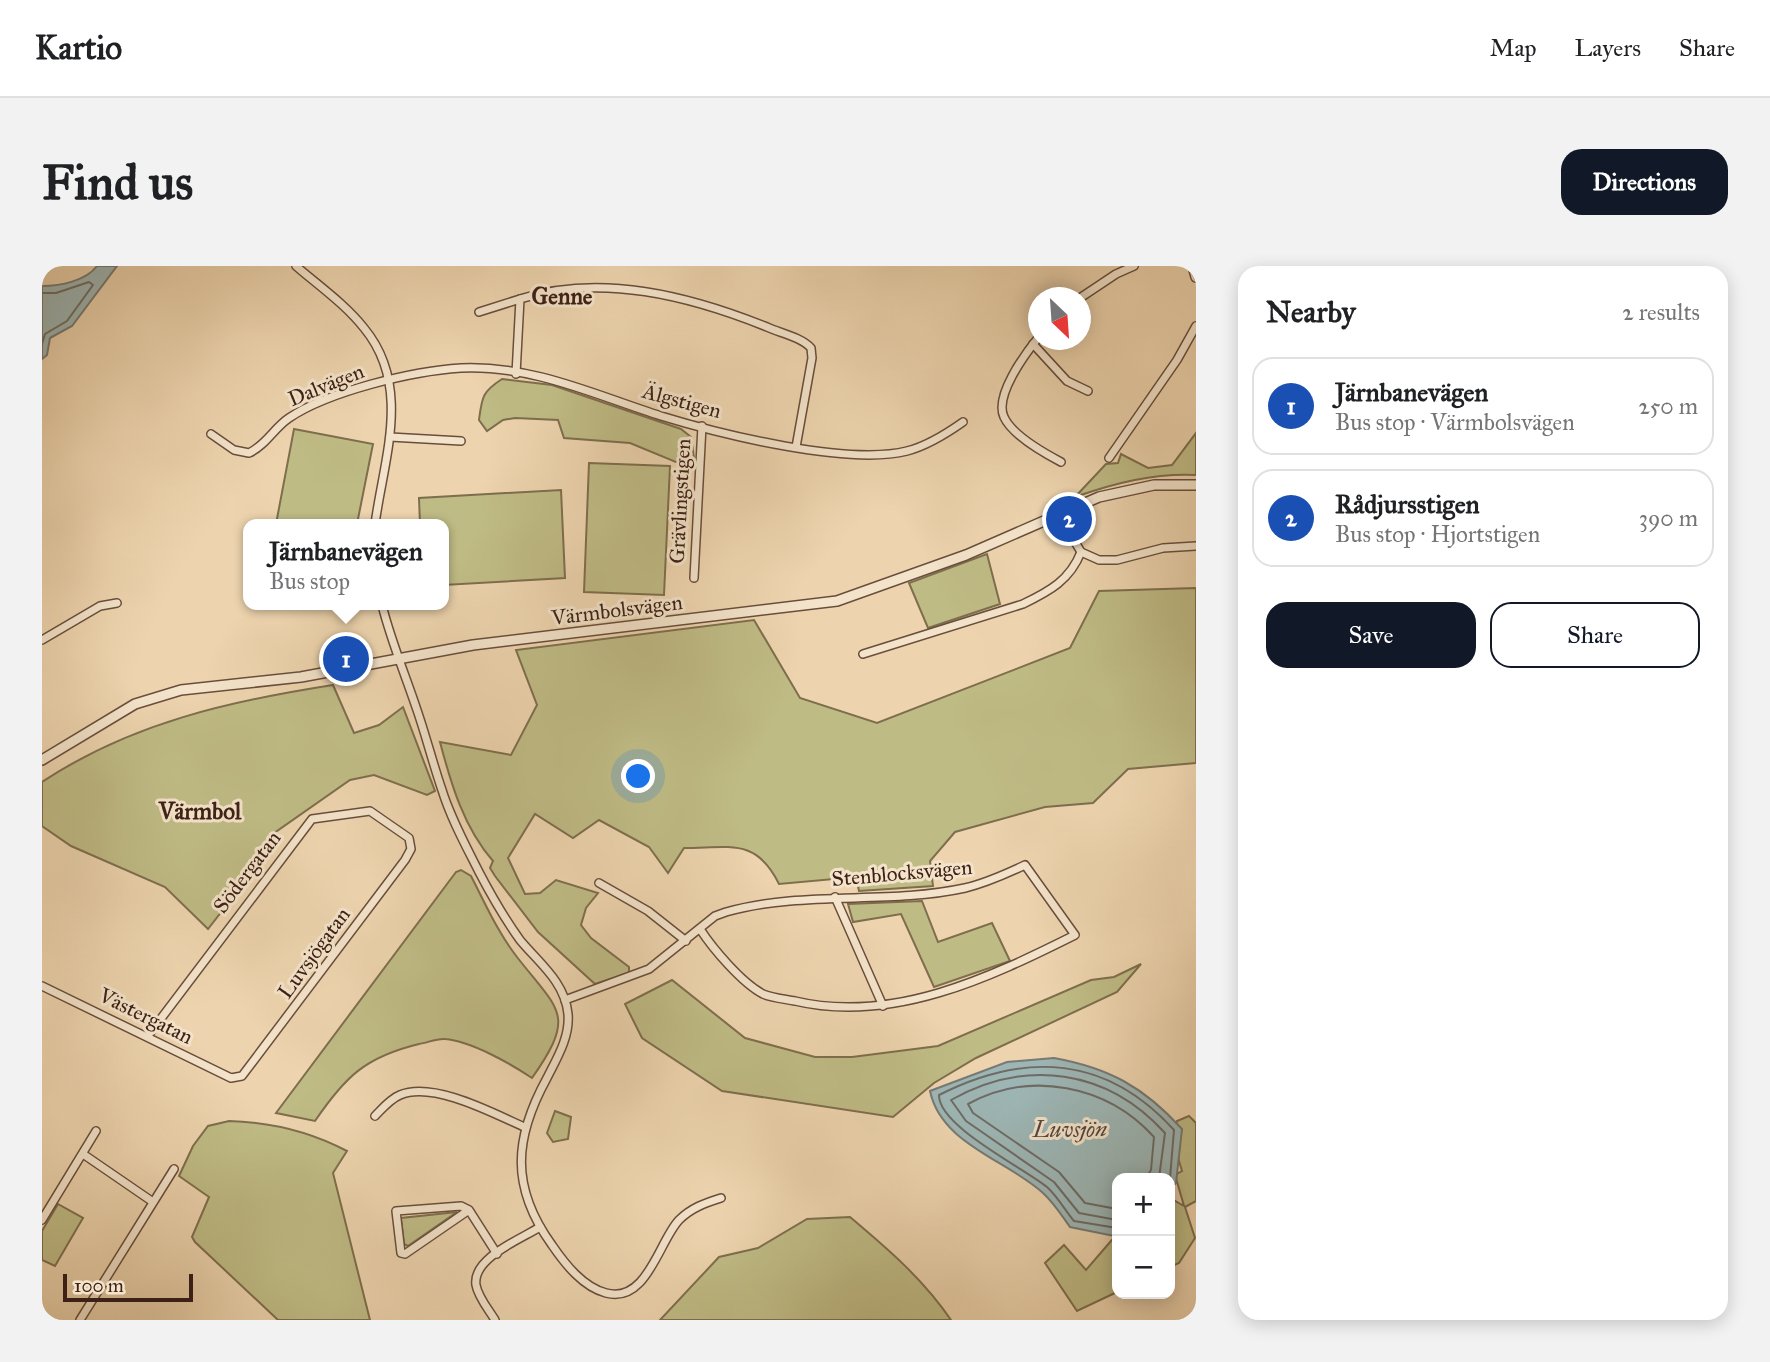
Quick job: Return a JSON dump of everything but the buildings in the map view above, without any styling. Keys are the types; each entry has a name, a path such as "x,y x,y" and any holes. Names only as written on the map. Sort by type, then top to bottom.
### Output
{"street":[{"name":"Dalvägen","path":"296,266 364,328 380,354 389,382 393,415 376,519"},
{"path":"1091,291 1134,266"},
{"path":"1193,266 1196,277"},
{"path":"479,312 553,290 608,288 645,291 719,310 807,344 812,358 796,447"},
{"path":"516,374 520,299"},
{"path":"1109,458 1177,360 1196,326"},
{"path":"1031,350 1005,392 1002,410 1008,424 1060,462"},
{"path":"1043,350 1066,381 1088,391"},
{"name":"Älgstigen","path":"389,382 463,368 560,380 662,416 796,447 892,454 919,448 963,422"},
{"name":"Dalvägen","path":"211,434 234,450 249,453 297,413 363,386 389,382"},
{"name":"Grävlingstigen","path":"694,578 702,426"},
{"path":"390,437 461,441"},
{"name":"Värmbolsvägen","path":"42,760 108,718 159,696 209,686 310,675 398,657 527,638 782,610 837,601 965,555 1117,492 1154,485 1196,485"},
{"path":"1059,515 1081,552 1107,561 1163,548 1196,546"},
{"path":"863,654 1033,599 1064,580 1072,572 1081,552"},
{"path":"42,640 59,627 100,606 117,603"},
{"path":"384,610 442,790 469,851 508,921 553,977 565,1000 568,1016 566,1037 524,1127 520,1165 522,1181 540,1227 563,1260 585,1282 609,1294 621,1294 633,1287 653,1265 677,1222 696,1207 721,1198"},
{"name":"Södergatan","path":"146,1037 312,819 370,811 403,832 410,841"},
{"name":"Luvsjögatan","path":"235,1078 251,1067 405,860 411,849 410,841"},
{"name":"Stenblocksvägen","path":"565,1000 649,969 715,916 735,909 835,897 956,890 983,883 1025,865 1075,935 983,977 883,1006 825,1008 763,994 726,961 700,929"},
{"path":"599,883 648,911 686,941"},
{"path":"835,897 883,1006"},
{"name":"Västergatan","path":"42,986 235,1078"},
{"path":"375,1116 394,1098 412,1091 424,1091 464,1102 524,1127"},
{"path":"42,1220 96,1131"},
{"path":"83,1154 153,1202"},
{"path":"80,1320 174,1169"},
{"path":"469,1210 405,1254 401,1253 396,1211 461,1206 469,1210 496,1254"},
{"path":"495,1320 480,1295 476,1281 482,1265 540,1227"}],"shaded area":[{"path":"502,379 552,385 681,429 691,437 694,458 683,465 630,443 564,438 558,420 515,418 503,420 487,431 479,420 482,400 490,388"},
{"path":"294,429 373,444 358,519 277,519"},
{"path":"1196,433 1196,475 1135,480 1075,497 1106,464 1118,463 1121,454 1148,468 1172,465"},
{"path":"589,463 670,466 664,595 584,592"},
{"path":"561,490 565,578 449,585 449,519 420,519 419,498"},
{"path":"987,554 1000,604 928,628 909,583"},
{"path":"1196,588 1196,763 1128,769 1093,803 1045,807 955,832 930,861 933,886 859,891 856,877 779,884 761,859 740,848 728,847 684,848 668,873 649,847 599,820 573,838 535,814 508,858 525,894 540,893 556,880 598,893 586,908 581,925 591,938 629,967 629,973 595,984 538,932 495,876 490,868 493,861 466,820 440,742 511,755 537,705 516,650 754,620 800,698 877,723 1070,648 1099,591"},
{"path":"333,685 354,733 379,725 403,707 435,791 427,795 374,775 350,780 270,836 253,871 208,929 165,887 71,846 42,826 42,782 111,744 182,717 219,707"},
{"path":"461,870 471,876 504,938 552,1002 557,1014 555,1040 532,1078 478,1049 439,1039 400,1049 370,1062 336,1092 315,1121 276,1113 456,872"},
{"path":"922,901 938,942 992,923 1010,961 934,987 901,914 853,922 848,904"},
{"path":"1141,964 1117,992 976,1058 934,1083 893,1117 722,1091 642,1038 625,1004 672,980 745,1038 815,1057 852,1057 938,1046 1091,980 1114,977"},
{"path":"555,1111 571,1117 568,1139 553,1142 547,1133"},
{"path":"1189,1116 1196,1123 1196,1201 1185,1207 1195,1238 1179,1263 1175,1265 1175,1201 1184,1206 1175,1175 1182,1171 1173,1141 1177,1121"},
{"path":"229,1121 290,1129 347,1151 333,1173 370,1320 278,1320 195,1242 192,1237 209,1197 179,1176 193,1146 208,1126"},
{"path":"58,1204 83,1218 55,1266 42,1260 42,1231"},
{"path":"457,1212 408,1246 404,1244 401,1218"},
{"path":"850,1217 917,1278 951,1320 660,1320 719,1257 758,1248 807,1219"},
{"path":"1112,1240 1112,1294 1077,1311 1045,1263 1064,1245 1086,1270"}],"water":[{"path":"97,266 117,266 72,326 50,338 47,355 42,359 42,286 72,282"},
{"name":"Luvsjön","path":"1054,1058 1074,1062 1109,1074 1139,1091 1182,1129 1176,1183 1175,1173 1112,1173 1112,1236 1070,1227 1043,1193 977,1150 947,1125 930,1091 1007,1062"}],"place":[{"name":"Rådjursstigen","path":"1069,519"},
{"name":"Järnbanevägen","path":"346,659"}],"district":[{"name":"Genne","path":"562,296"},
{"name":"Värmbol","path":"200,811"}]}
